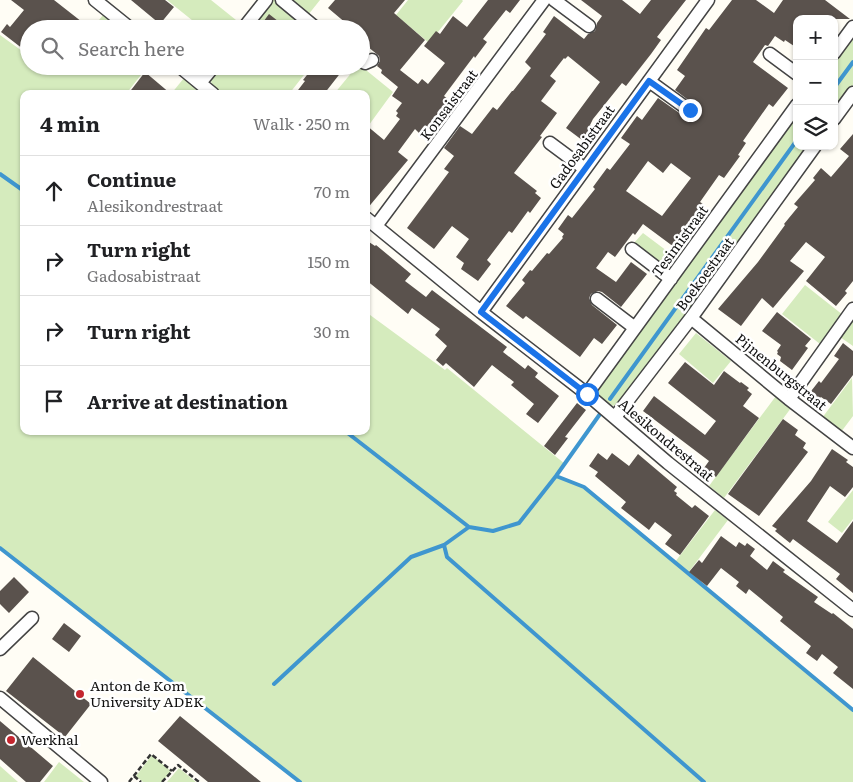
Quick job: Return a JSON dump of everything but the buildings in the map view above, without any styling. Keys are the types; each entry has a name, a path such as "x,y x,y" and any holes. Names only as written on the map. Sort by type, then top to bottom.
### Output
{"street":[{"path":"250,20 266,0"},
{"path":"282,0 307,20"},
{"name":"Konsaistraat","path":"371,222 448,131 544,0"},
{"path":"554,0 589,26"},
{"name":"Gadosabistraat","path":"481,312 706,1"},
{"path":"102,2 121,20"},
{"path":"838,48 853,27"},
{"path":"770,54 793,71"},
{"path":"190,75 209,90"},
{"path":"200,83 207,75"},
{"path":"649,81 690,110"},
{"path":"838,114 853,93"},
{"name":"Tesimistraat","path":"587,394 793,110"},
{"path":"550,143 585,169"},
{"name":"Boekoestraat","path":"615,417 691,318 812,150"},
{"name":"Alesikondrestraat","path":"371,222 853,610"},
{"path":"632,249 671,278"},
{"path":"597,299 635,328"},
{"path":"789,399 853,309"},
{"name":"Pijnenburgstraat","path":"691,318 789,399 853,448"},
{"path":"0,649 32,618"},
{"path":"0,698 101,782"}],"path":[{"path":"129,782 152,754 172,771"},
{"path":"162,782 178,765 199,782"},
{"path":"134,776 141,782"}],"green space":[{"path":"167,0 211,0 236,20 192,20"},
{"path":"279,0 302,20 254,20 269,2"},
{"path":"289,0 320,0 308,15"},
{"path":"408,0 463,1 429,43 396,15"},
{"path":"103,15 109,20 99,20"},
{"path":"853,34 853,85 838,106 838,60 838,55"},
{"path":"0,35 20,49 20,75 141,75 129,90 20,90 20,435 370,435 370,315 445,370 447,368 565,464 556,476 584,487 675,562 715,510 728,520 688,573 853,710 853,782 300,782 0,548"},
{"path":"370,73 393,92 370,124 370,90 337,90 350,75 370,75"},
{"path":"211,75 304,75 292,90 217,90 212,85"},
{"path":"184,78 199,90 174,90"},
{"path":"793,117 793,150 807,150 688,316 618,406 606,403 601,399 596,394 598,387"},
{"path":"643,233 679,260 670,272 633,244"},
{"path":"805,285 843,315 820,344 782,314"},
{"path":"853,320 853,346 840,337"},
{"path":"696,333 731,361 713,383 679,354"},
{"path":"852,378 853,416 841,432 822,418"},
{"path":"776,396 791,408 724,498 709,486"},
{"path":"853,490 853,519 842,533 828,522"},
{"path":"152,755 171,771 162,782 143,782 136,776"},
{"path":"59,762 84,782 44,782"},
{"path":"0,766 18,782 0,782"},
{"path":"179,768 196,782 167,782"}],"waterway":[{"path":"838,83 853,62"},
{"path":"610,399 793,146"},
{"path":"0,174 20,188"},
{"path":"350,435 469,527 493,531 519,523 556,476 600,414"},
{"path":"556,476 584,487 853,710"},
{"path":"469,527 444,545 447,557 704,782"},
{"path":"274,684 411,557 444,545"},
{"path":"0,548 300,782"}],"place":[{"name":"Anton de Kom University ADEK","path":"80,694"},
{"name":"Werkhal","path":"11,740"}],"route":[{"path":"587,394 481,312 649,81 690,110"}]}
